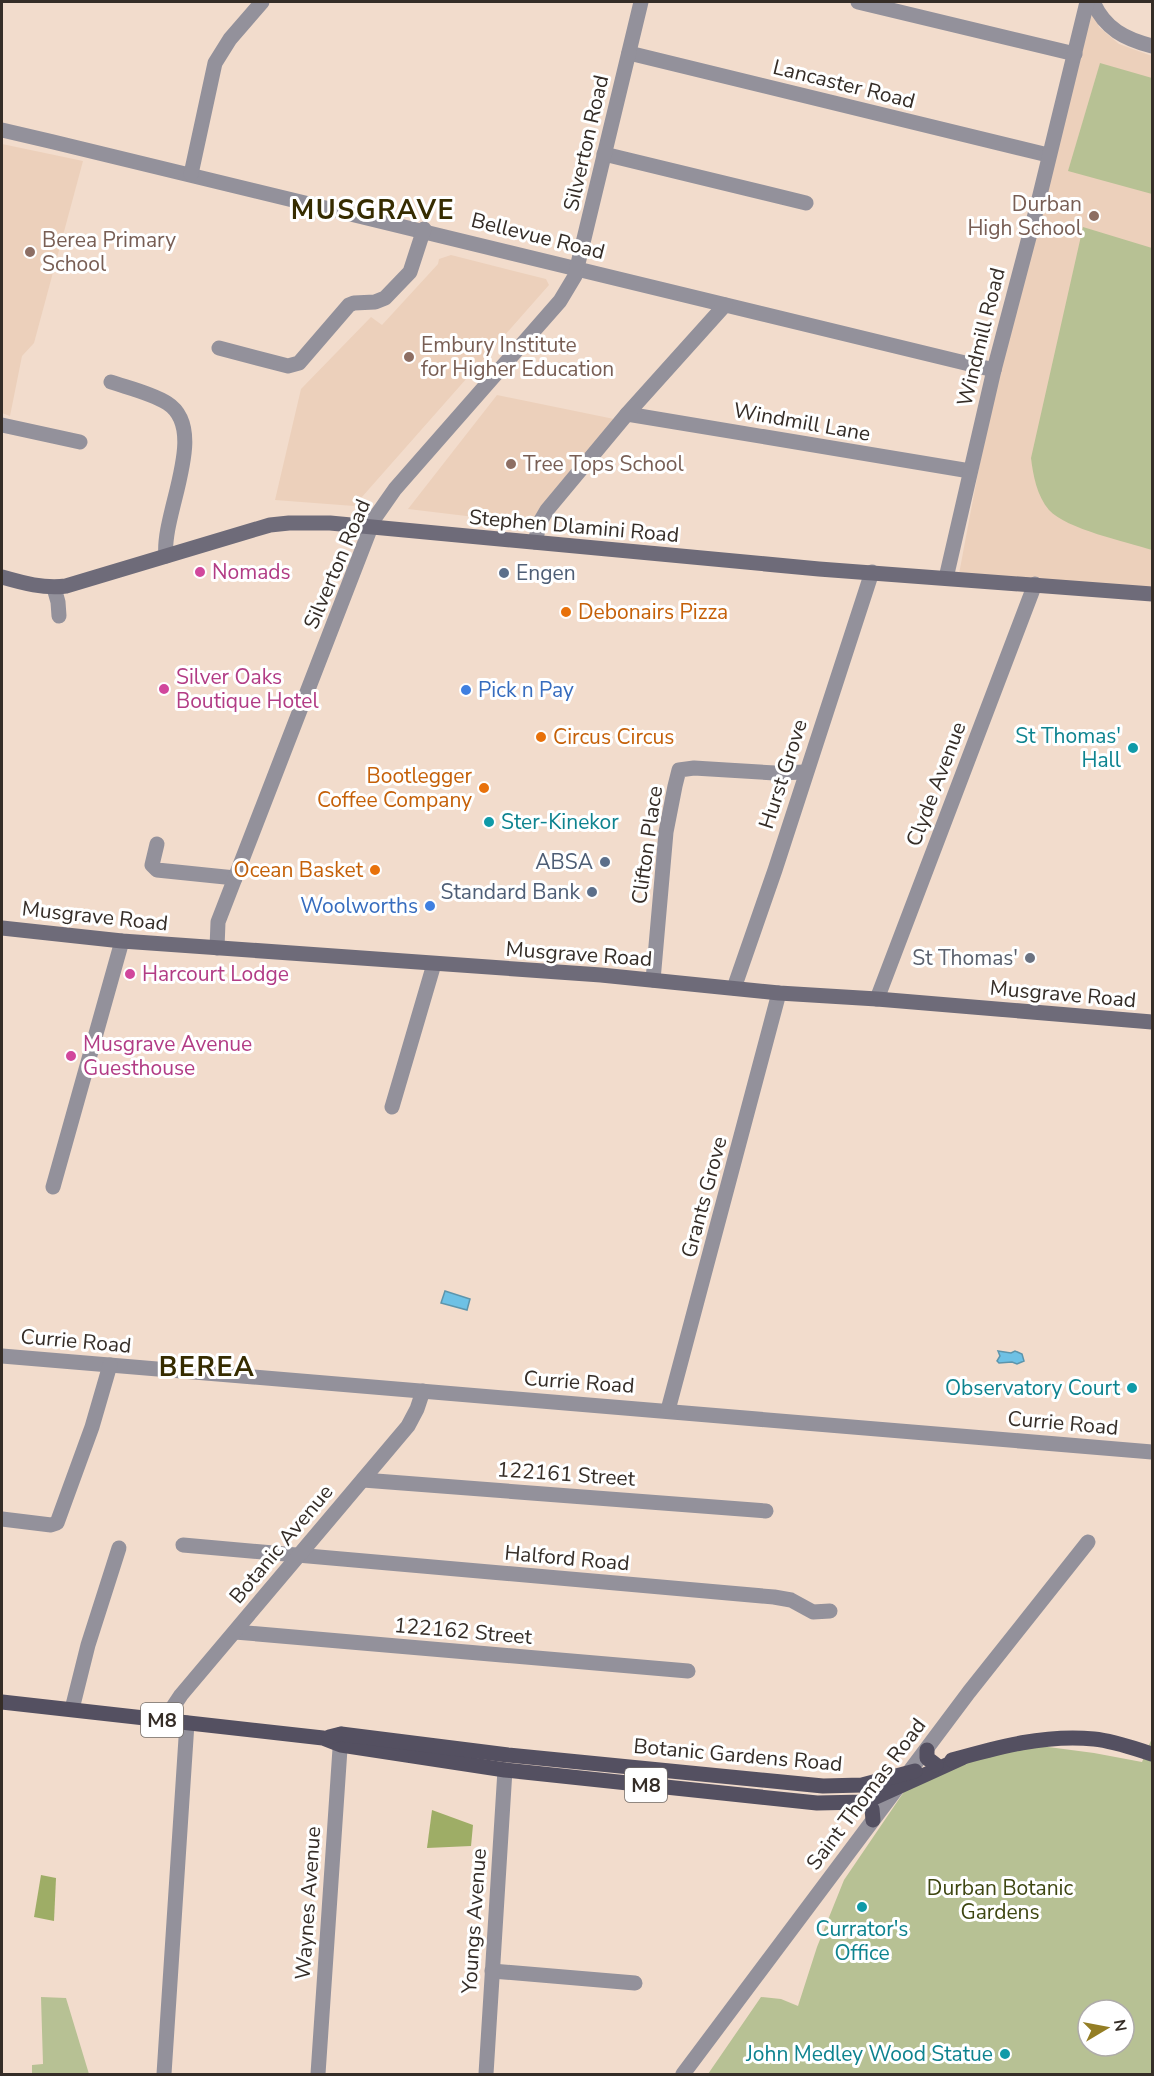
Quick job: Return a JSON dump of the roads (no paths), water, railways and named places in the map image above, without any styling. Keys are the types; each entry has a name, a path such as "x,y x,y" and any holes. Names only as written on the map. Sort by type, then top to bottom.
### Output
{"main road":[{"name":"Stephen Dlamini Road","path":"2,578 54,588 279,524 330,523 694,558 1152,594"},
{"name":"Musgrave Road","path":"2,928 122,941 653,980 779,993 1152,1022"},
{"name":"Botanic Gardens Road","path":"2,1702 323,1738 823,1786 897,1781 962,1758"},
{"name":"M8","path":"962,1758 995,1748 1068,1738 1118,1743 1152,1754"},
{"name":"Botanic Gardens Road","path":"341,1739 505,1770 817,1803 866,1802 897,1781"},
{"path":"927,1750 927,1758 936,1765"},
{"name":"Botanic Gardens Road","path":"915,1775 936,1765 962,1758"},
{"path":"866,1802 872,1809 873,1820"}],"street":[{"path":"191,174 215,63 230,39 262,2"},
{"name":"Silverton Road","path":"217,948 218,922 371,527 380,509 560,301 579,267 641,2"},
{"path":"858,2 1075,54"},
{"name":"Windmill Road","path":"946,578 994,370 1087,2"},
{"path":"1093,2 1110,28 1134,41 1152,46"},
{"name":"Lancaster Road","path":"629,53 1048,155"},
{"name":"Bellevue Road","path":"2,130 424,229 994,370"},
{"path":"604,154 806,203"},
{"path":"219,348 288,366 299,363 349,305 381,300 406,276 411,268 424,229"},
{"path":"535,542 543,514 627,414 725,305"},
{"path":"111,382 169,404 184,429 186,451 166,531 166,556"},
{"name":"Windmill Lane","path":"627,414 970,471"},
{"path":"2,425 80,442"},
{"name":"Hurst Grove","path":"734,988 872,572"},
{"name":"Clyde Avenue","path":"877,999 1035,584"},
{"path":"54,588 59,616"},
{"name":"Clifton Place","path":"653,980 666,832 680,770 694,768 775,773 806,772"},
{"path":"157,844 152,865 157,870 235,878"},
{"path":"52,1187 122,941"},
{"path":"392,1107 434,964"},
{"name":"Grants Grove","path":"668,1410 779,993"},
{"name":"Currie Road","path":"2,1356 1152,1452"},
{"path":"2,1520 55,1525 58,1522 92,1427 110,1365"},
{"name":"Botanic Avenue","path":"168,1721 181,1695 408,1426 423,1391"},
{"name":"122161 Street","path":"363,1480 766,1511"},
{"name":"Saint Thomas Road","path":"915,1775 927,1750 969,1692 1088,1542"},
{"name":"Halford Road","path":"183,1545 774,1597 790,1600 813,1612 830,1611"},
{"path":"72,1709 88,1645 119,1548"},
{"name":"122162 Street","path":"235,1632 688,1671"},
{"path":"164,2074 188,1723"},
{"name":"Waynes Avenue","path":"318,2074 341,1739"},
{"name":"Youngs Avenue","path":"486,2074 505,1770"},
{"name":"Saint Thomas Road","path":"683,2074 873,1820 897,1781"},
{"path":"492,1971 635,1983"}],"water":[{"path":"445,1291 470,1299 467,1310 441,1303"},
{"path":"998,1351 1011,1353 1015,1351 1022,1354 1024,1361 1017,1364 999,1363 997,1361 1000,1356"}],"place":[{"name":"Durban High School","path":"1094,216"},
{"name":"Berea Primary School","path":"30,252"},
{"name":"Embury Institute for Higher Education","path":"409,357"},
{"name":"Tree Tops School","path":"511,464"},
{"name":"Nomads","path":"200,572"},
{"name":"Engen","path":"504,573"},
{"name":"Debonairs Pizza","path":"566,612"},
{"name":"Silver Oaks Boutique Hotel","path":"164,689"},
{"name":"Pick n Pay","path":"466,690"},
{"name":"Circus Circus","path":"541,737"},
{"name":"St Thomas' Hall","path":"1133,748"},
{"name":"Bootlegger Coffee Company","path":"484,788"},
{"name":"Ster-Kinekor","path":"489,822"},
{"name":"ABSA","path":"605,862"},
{"name":"Ocean Basket","path":"375,870"},
{"name":"Standard Bank","path":"592,892"},
{"name":"Woolworths","path":"430,906"},
{"name":"St Thomas'","path":"1030,958"},
{"name":"Harcourt Lodge","path":"130,974"},
{"name":"Musgrave Avenue Guesthouse","path":"71,1056"},
{"name":"Observatory Court","path":"1132,1388"},
{"name":"Currator's Office","path":"862,1907"},
{"name":"John Medley Wood Statue","path":"1005,2054"}],"district":[{"name":"MUSGRAVE","path":"373,210"},
{"name":"BEREA","path":"207,1367"}],"park label":[{"name":"Durban Botanic Gardens","path":"1000,1900"}]}
